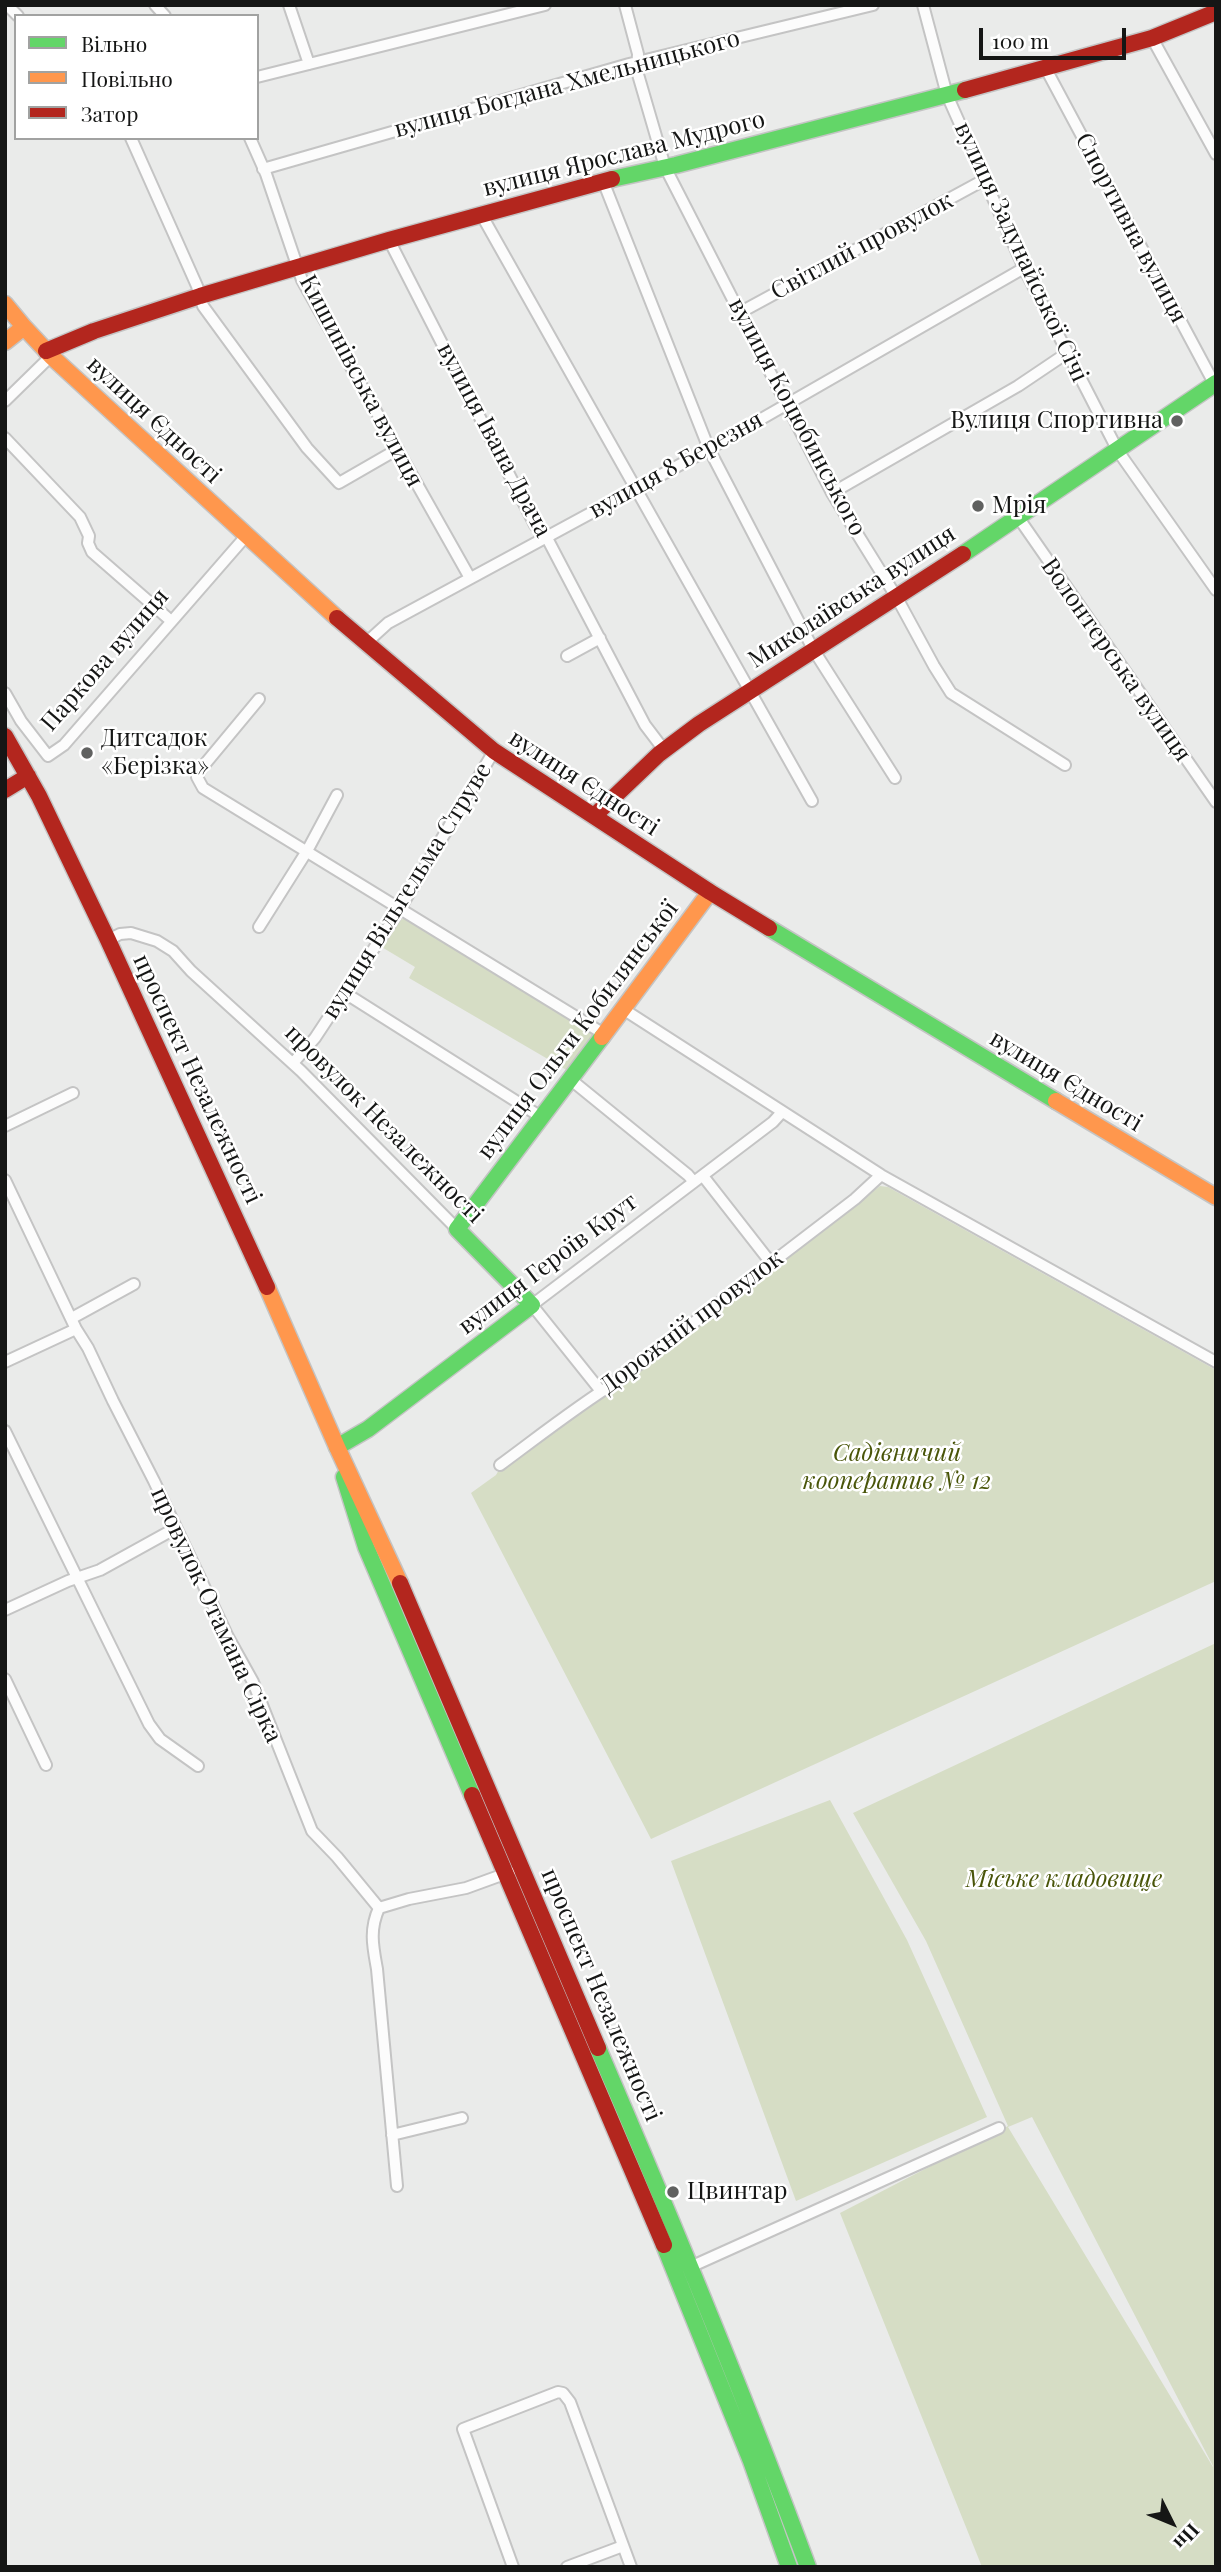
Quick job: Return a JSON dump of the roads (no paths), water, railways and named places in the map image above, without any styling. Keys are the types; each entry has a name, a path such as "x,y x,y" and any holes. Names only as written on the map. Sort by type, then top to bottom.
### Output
{"main road":[{"name":"вулиця Ярослава Мудрого","path":"49,354 60,343 94,331 200,296 389,240 603,181 1046,69 1152,38 1216,12"},
{"name":"вулиця Єдності","path":"5,304 49,354 246,536 366,643 494,751 710,892 1216,1197"},
{"path":"5,342 24,327"},
{"name":"Миколаївська вулиця","path":"594,816 664,750 749,690 897,598 1215,384"},
{"name":"проспект Незалежності","path":"5,736 28,776 108,940 229,1200 337,1447 379,1534 691,2266 759,2433 808,2567"},
{"path":"5,790 28,776"},
{"name":"вулиця Ольги Кобилянської","path":"457,1229 710,892"},
{"name":"провулок Незалежності","path":"457,1229 532,1305"},
{"name":"вулиця Героїв Крут","path":"337,1447 368,1429 532,1305"},
{"name":"проспект Незалежності","path":"337,1447 363,1541 675,2273 751,2461 789,2567"},
{"path":"363,1541 379,1534"}],"street":[{"path":"289,5 309,64"},
{"path":"259,76 545,5"},
{"name":"вулиця Коцюбинського","path":"625,5 638,54 637,71 665,167 832,493 897,598 951,693 1065,765"},
{"name":"вулиця Богдана Хмельницького","path":"263,169 638,62 873,5"},
{"name":"вулиця Задунайської Січі","path":"923,5 947,95 1024,268 1067,354 1118,451 1216,590"},
{"path":"1152,38 1216,154"},
{"name":"Спортивна вулиця","path":"1046,69 1215,384"},
{"path":"132,140 202,306 307,448 339,483 398,449"},
{"name":"Кишинівська вулиця","path":"251,140 302,280 470,578"},
{"name":"Світлий провулок","path":"741,312 984,180"},
{"path":"603,181 709,449 813,649 895,778"},
{"path":"481,214 812,801"},
{"name":"вулиця Івана Драча","path":"389,240 536,525 545,537 645,725 664,750"},
{"name":"вулиця 8 Березня","path":"366,643 388,622 709,449 1024,268"},
{"path":"5,401 49,354"},
{"path":"832,493 1067,354"},
{"path":"5,438 80,517 89,536 88,543 92,552 170,620"},
{"name":"Волонтерська вулиця","path":"1017,517 1216,802"},
{"name":"Паркова вулиця","path":"5,693 48,756 64,745 170,620 246,536"},
{"path":"567,656 600,638"},
{"path":"259,699 200,770 197,777 203,788 604,1034"},
{"name":"вулиця Вільгельма Струве","path":"293,1063 315,1038 401,908 494,751"},
{"path":"260,927 307,851 337,795"},
{"name":"провулок Незалежності","path":"108,940 120,934 131,933 166,946 293,1063 457,1229"},
{"path":"345,993 541,1117"},
{"path":"623,1009 881,1175 1216,1362"},
{"path":"570,1079 699,1179 771,1263"},
{"path":"5,1126 73,1093"},
{"name":"вулиця Героїв Крут","path":"532,1305 773,1122 782,1112"},
{"name":"Дорожній провулок","path":"500,1465 616,1382 855,1199 881,1175"},
{"name":"провулок Отамана Сірка","path":"5,1180 211,1597 228,1637 253,1682 312,1831 379,1908"},
{"path":"5,1362 74,1324 134,1284"},
{"name":"провулок Незалежності","path":"532,1305 600,1391"},
{"path":"5,1431 154,1732 167,1745 198,1766"},
{"path":"5,1610 116,1562 176,1528"},
{"path":"5,1679 46,1765"},
{"path":"397,2186 372,1940 373,1921 379,1908 466,1888 522,1867"},
{"path":"392,2135 463,2118"},
{"path":"675,2273 999,2128"},
{"path":"513,2567 463,2428 552,2392 563,2393 570,2402 631,2567"},
{"path":"567,2567 623,2546"}],"place":[{"name":"Вулиця Спортивна","path":"1177,421"},
{"name":"Мрія","path":"978,506"},
{"name":"Дитсадок «Берізка»","path":"87,753"},
{"name":"Цвинтар","path":"673,2192"}],"park label":[{"name":"Садівничий кооператив № 12","path":"897,1468"},
{"name":"Міське кладовище","path":"1064,1880"}]}
